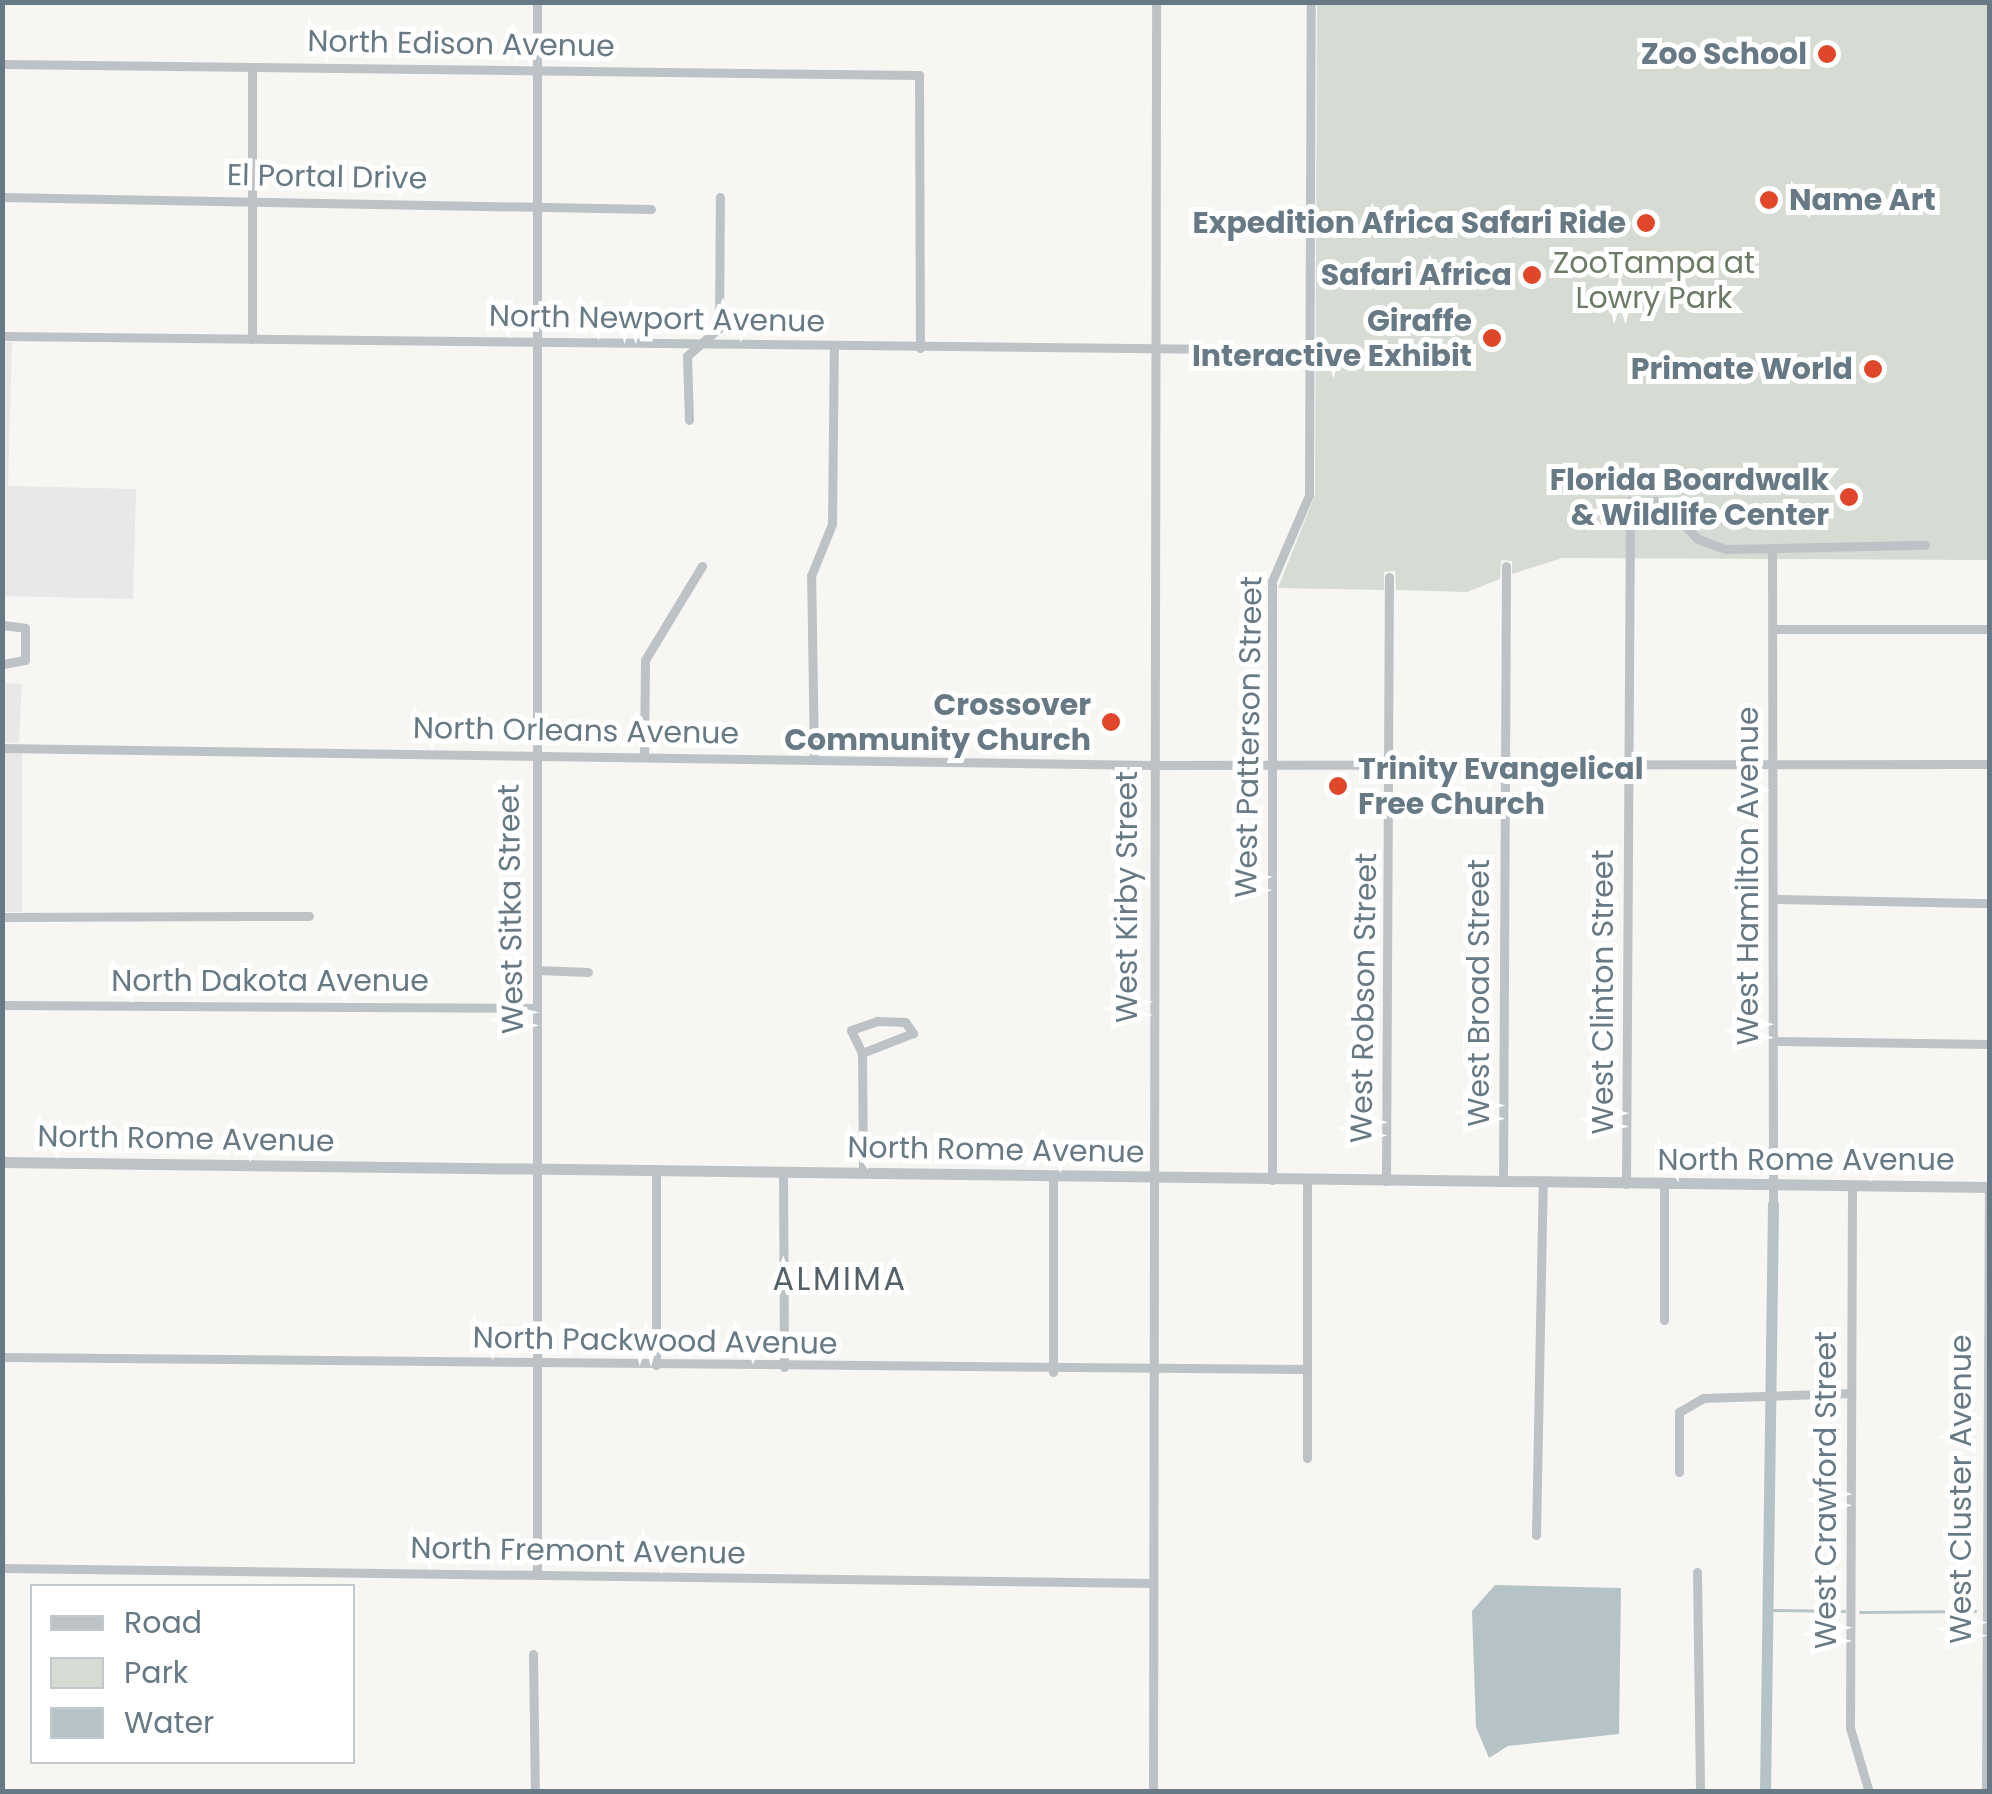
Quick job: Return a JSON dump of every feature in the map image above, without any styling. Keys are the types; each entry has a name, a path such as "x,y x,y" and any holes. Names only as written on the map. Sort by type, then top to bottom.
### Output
{"street":[{"name":"West Sitka Street","path":"537,2 534,342 538,1576"},
{"name":"West Kirby Street","path":"1153,1792 1151,1178 1156,2"},
{"name":"West Patterson Street","path":"1272,1180 1272,580 1309,495 1311,2"},
{"name":"North Edison Avenue","path":"2,64 920,74 920,348"},
{"path":"252,66 252,339"},
{"path":"689,420 687,356 719,328 720,196"},
{"name":"El Portal Drive","path":"2,197 652,209"},
{"name":"North Newport Avenue","path":"2,336 1310,350"},
{"path":"814,759 811,576 832,524 834,347"},
{"name":"West Clinton Street","path":"1626,1184 1630,501 1661,502 1698,539 1726,549 1772,548"},
{"path":"1772,548 1924,545"},
{"name":"West Hamilton Avenue","path":"1772,548 1773,1204"},
{"path":"644,757 645,660 702,566"},
{"name":"West Broad Street","path":"1503,1182 1506,566"},
{"name":"West Robson Street","path":"1386,1181 1392,762 1390,576"},
{"path":"2,625 25,628 26,660 2,664"},
{"path":"1774,629 1990,629"},
{"name":"North Orleans Avenue","path":"2,748 1153,765 1272,760 1990,764"},
{"path":"1774,900 1990,903"},
{"path":"2,917 309,916"},
{"path":"537,970 588,972"},
{"name":"North Dakota Avenue","path":"2,1005 537,1008"},
{"path":"862,1053 907,1040 912,1026 858,1022 851,1040 862,1053 864,1173"},
{"path":"1773,1041 1990,1044"},
{"name":"North Rome Avenue","path":"2,1162 1989,1187"},
{"path":"656,1169 656,1366"},
{"path":"783,1172 784,1367"},
{"path":"1053,1176 1053,1372"},
{"path":"1306,1180 1307,1458"},
{"path":"1536,1535 1543,1182"},
{"path":"1664,1184 1664,1320"},
{"name":"West Crawford Street","path":"1852,1186 1850,1728 1869,1792"},
{"name":"West Cluster Avenue","path":"1986,1792 1989,1187"},
{"name":"North Packwood Avenue","path":"2,1358 1053,1372 1307,1370"},
{"path":"1679,1472 1679,1412 1703,1398 1851,1393"},
{"name":"North Fremont Avenue","path":"2,1568 1153,1583"},
{"path":"1698,1572 1700,1792"},
{"path":"532,1654 535,1792"}],"shaded area":[{"path":"2,342 12,342 8,486 136,489 133,599 3,596"},
{"path":"3,683 22,684 19,743 2,742"},
{"path":"3,753 22,753 22,912 3,912"},
{"path":"4,1363 6,1563 2,1563"}],"green space":[{"name":"ZooTampa at Lowry Park","path":"1317,3 1989,3 1989,560 1562,558 1512,574 1512,561 1501,560 1500,579 1467,592 1396,590 1395,571 1384,572 1384,590 1278,588 1315,495"}],"water":[{"path":"1495,1585 1621,1588 1619,1734 1508,1746 1489,1758 1476,1727 1472,1611"}],"waterway":[{"path":"1765,1792 1773,1204"},
{"path":"1769,1610 1844,1611"},
{"path":"1860,1612 1975,1611"}],"place":[{"name":"Zoo School","path":"1827,54"},
{"name":"Name Art","path":"1769,200"},
{"name":"Expedition Africa Safari Ride","path":"1646,223"},
{"name":"Safari Africa","path":"1532,275"},
{"name":"Giraffe Interactive Exhibit","path":"1492,338"},
{"name":"Primate World","path":"1873,369"},
{"name":"Florida Boardwalk & Wildlife Center","path":"1849,497"},
{"name":"Crossover Community Church","path":"1111,722"},
{"name":"Trinity Evangelical Free Church","path":"1338,786"}],"district":[{"name":"ALMIMA","path":"840,1279"}]}
